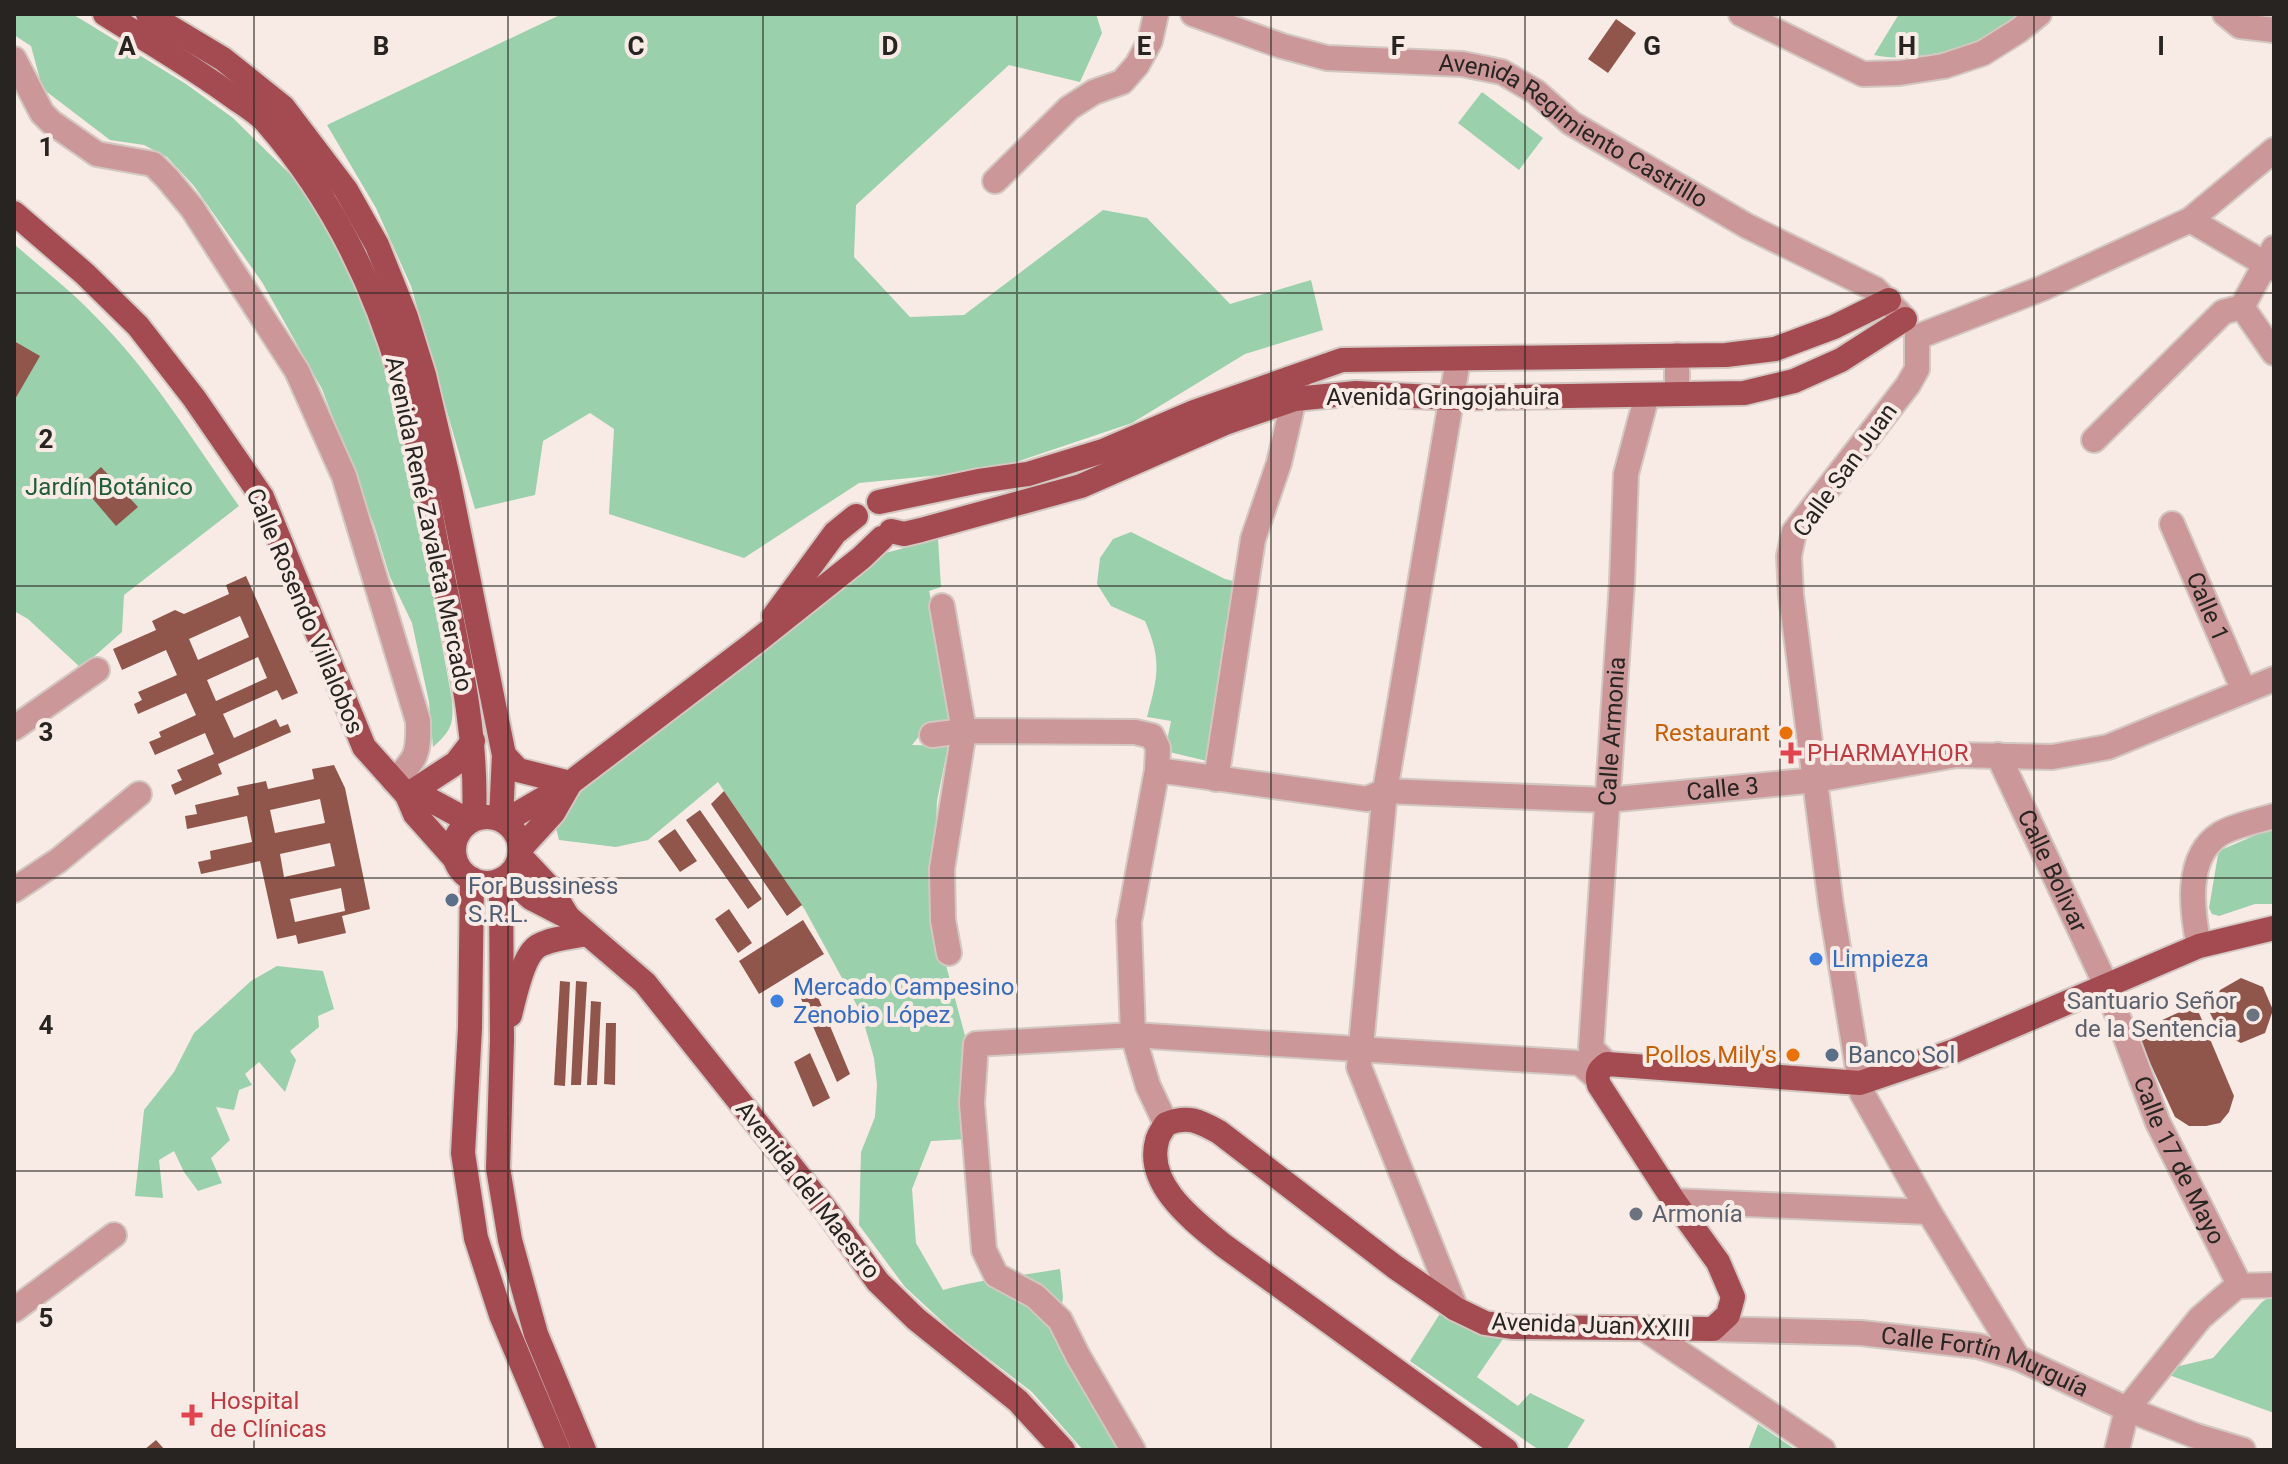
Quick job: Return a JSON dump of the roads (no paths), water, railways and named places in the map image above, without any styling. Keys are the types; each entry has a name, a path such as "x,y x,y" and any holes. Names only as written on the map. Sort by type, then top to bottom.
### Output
{"main road":[{"name":"Avenida René Zavaleta Mercado","path":"105,14 204,75 264,119 338,222 385,326 402,380 462,669 473,741 472,820"},
{"name":"Avenida René Zavaleta Mercado","path":"148,14 223,59 283,107 346,190 377,245 406,317 424,375 472,589 504,755 503,820"},
{"name":"Calle Rosendo Villalobos","path":"14,213 85,274 138,326 194,398 262,497 364,747 401,788 415,814 455,859"},
{"name":"Avenida Gringojahuira","path":"879,502 1028,474 1103,451 1194,412 1342,360 1726,355 1775,349 1834,327 1889,300"},
{"name":"Avenida Gringojahuira","path":"886,535 921,530 1081,486 1225,423 1295,399 1356,393 1451,398 1744,393 1794,381 1911,328"},
{"path":"503,820 570,783 753,644 861,558 886,535 894,519 885,504 868,503 835,533 753,644"},
{"path":"856,516 857,528 864,537 870,539 886,535"},
{"path":"401,788 456,763 473,741"},
{"path":"504,755 518,770 570,783"},
{"path":"521,852 518,835 503,820 487,816 472,820 455,840 455,859 461,871 472,879 490,883 504,879 513,871 521,852 553,813 570,783"},
{"name":"Calle Rosendo Villalobos","path":"401,788 472,820"},
{"name":"Avenida del Maestro","path":"521,852 551,889 568,917"},
{"path":"472,879 465,1168 476,1238 497,1302 558,1450"},
{"path":"504,879 498,1168 510,1240 536,1334 584,1450"},
{"name":"Avenida del Maestro","path":"504,879 531,898 568,917 645,983 826,1210 878,1282 916,1319 1018,1401 1063,1450"},
{"path":"1602,1071 1860,1083 1954,1051 2199,946 2274,928"},
{"path":"502,1040 529,955 538,946 587,934"},
{"name":"Avenida Juan XXIII","path":"1166,1124 1181,1117 1196,1119 1219,1132 1395,1267 1456,1309 1485,1323 1512,1327 1713,1329 1728,1315 1733,1297 1718,1262 1674,1201 1599,1085 1602,1071"},
{"path":"1166,1124 1156,1142 1157,1161 1162,1182 1181,1210 1223,1245 1506,1450"}],"street":[{"path":"995,181 1069,108 1094,92 1122,82 1137,65 1150,41 1156,14"},
{"name":"Avenida Regimiento Castrillo","path":"1193,14 1282,46 1327,58 1462,64 1502,72 1536,92 1571,123 1747,226 1875,289 1889,300 1911,328"},
{"path":"1741,14 1863,74 1899,73 1944,66 1983,53 2039,14"},
{"path":"2225,14 2240,26 2274,30"},
{"path":"14,59 42,113 51,122 97,154 153,164 167,178 200,221 297,371 344,476 418,721 419,743 401,788"},
{"path":"1911,328 2055,283 2190,220 2274,150"},
{"path":"2094,440 2223,312 2242,307 2271,261 2190,220"},
{"path":"2242,307 2274,353"},
{"name":"Calle San Juan","path":"1911,328 1917,369 1908,385 1794,532 1789,556 1791,595 1831,905 1862,1093 1929,1212 2018,1358"},
{"path":"1677,355 1677,394"},
{"path":"1456,1309 1359,1067 1385,791 1458,360"},
{"path":"1216,779 1253,539 1279,463 1299,374"},
{"name":"Calle Armonia","path":"1602,1071 1591,1048 1622,582 1626,474 1647,395"},
{"name":"Calle 1","path":"2175,532 2244,691"},
{"path":"942,606 964,731 942,869 943,920 949,953"},
{"path":"14,728 97,670"},
{"name":"Calle 3","path":"1157,770 1367,799 1385,791 1607,800 1816,780 1956,755 2052,757 2108,747 2274,679"},
{"path":"932,735 964,731 1135,732 1152,736 1158,748 1157,770 1129,922 1133,1035 1148,1086 1166,1124"},
{"name":"Calle Bolivar","path":"1998,755 2106,985"},
{"path":"14,890 59,860 139,794"},
{"path":"2199,946 2193,898 2198,863 2207,846 2220,834 2274,816"},
{"name":"Calle 17 de Mayo","path":"2106,985 2158,1123 2239,1284 2237,1286"},
{"path":"1133,1450 1060,1320 1035,1296 996,1275 984,1250 972,1103 976,1044 1133,1035 1580,1063 1602,1071"},
{"path":"1674,1201 1929,1212"},
{"path":"14,1310 114,1235"},
{"path":"2117,1450 2127,1409 2200,1318 2237,1286 2274,1285"},
{"path":"1645,1329 1823,1450"},
{"name":"Calle Fortín Murguía","path":"1713,1329 1861,1333 1978,1346 2018,1358 2127,1409 2196,1436 2243,1450"}],"place":[{"name":"Restaurant","path":"1786,733"},
{"name":"PHARMAYHOR","path":"1791,753"},
{"name":"For Bussiness S.R.L.","path":"452,900"},
{"name":"Limpieza","path":"1816,959"},
{"name":"Mercado Campesino Zenobio López","path":"777,1001"},
{"name":"Santuario Señor de la Sentencia","path":"2253,1015"},
{"name":"Pollos Mily's","path":"1793,1055"},
{"name":"Banco Sol","path":"1832,1055"},
{"name":"Armonía","path":"1636,1214"},
{"name":"Hospital de Clínicas","path":"192,1415"}],"park label":[{"name":"Jardín Botánico","path":"109,487"}]}
